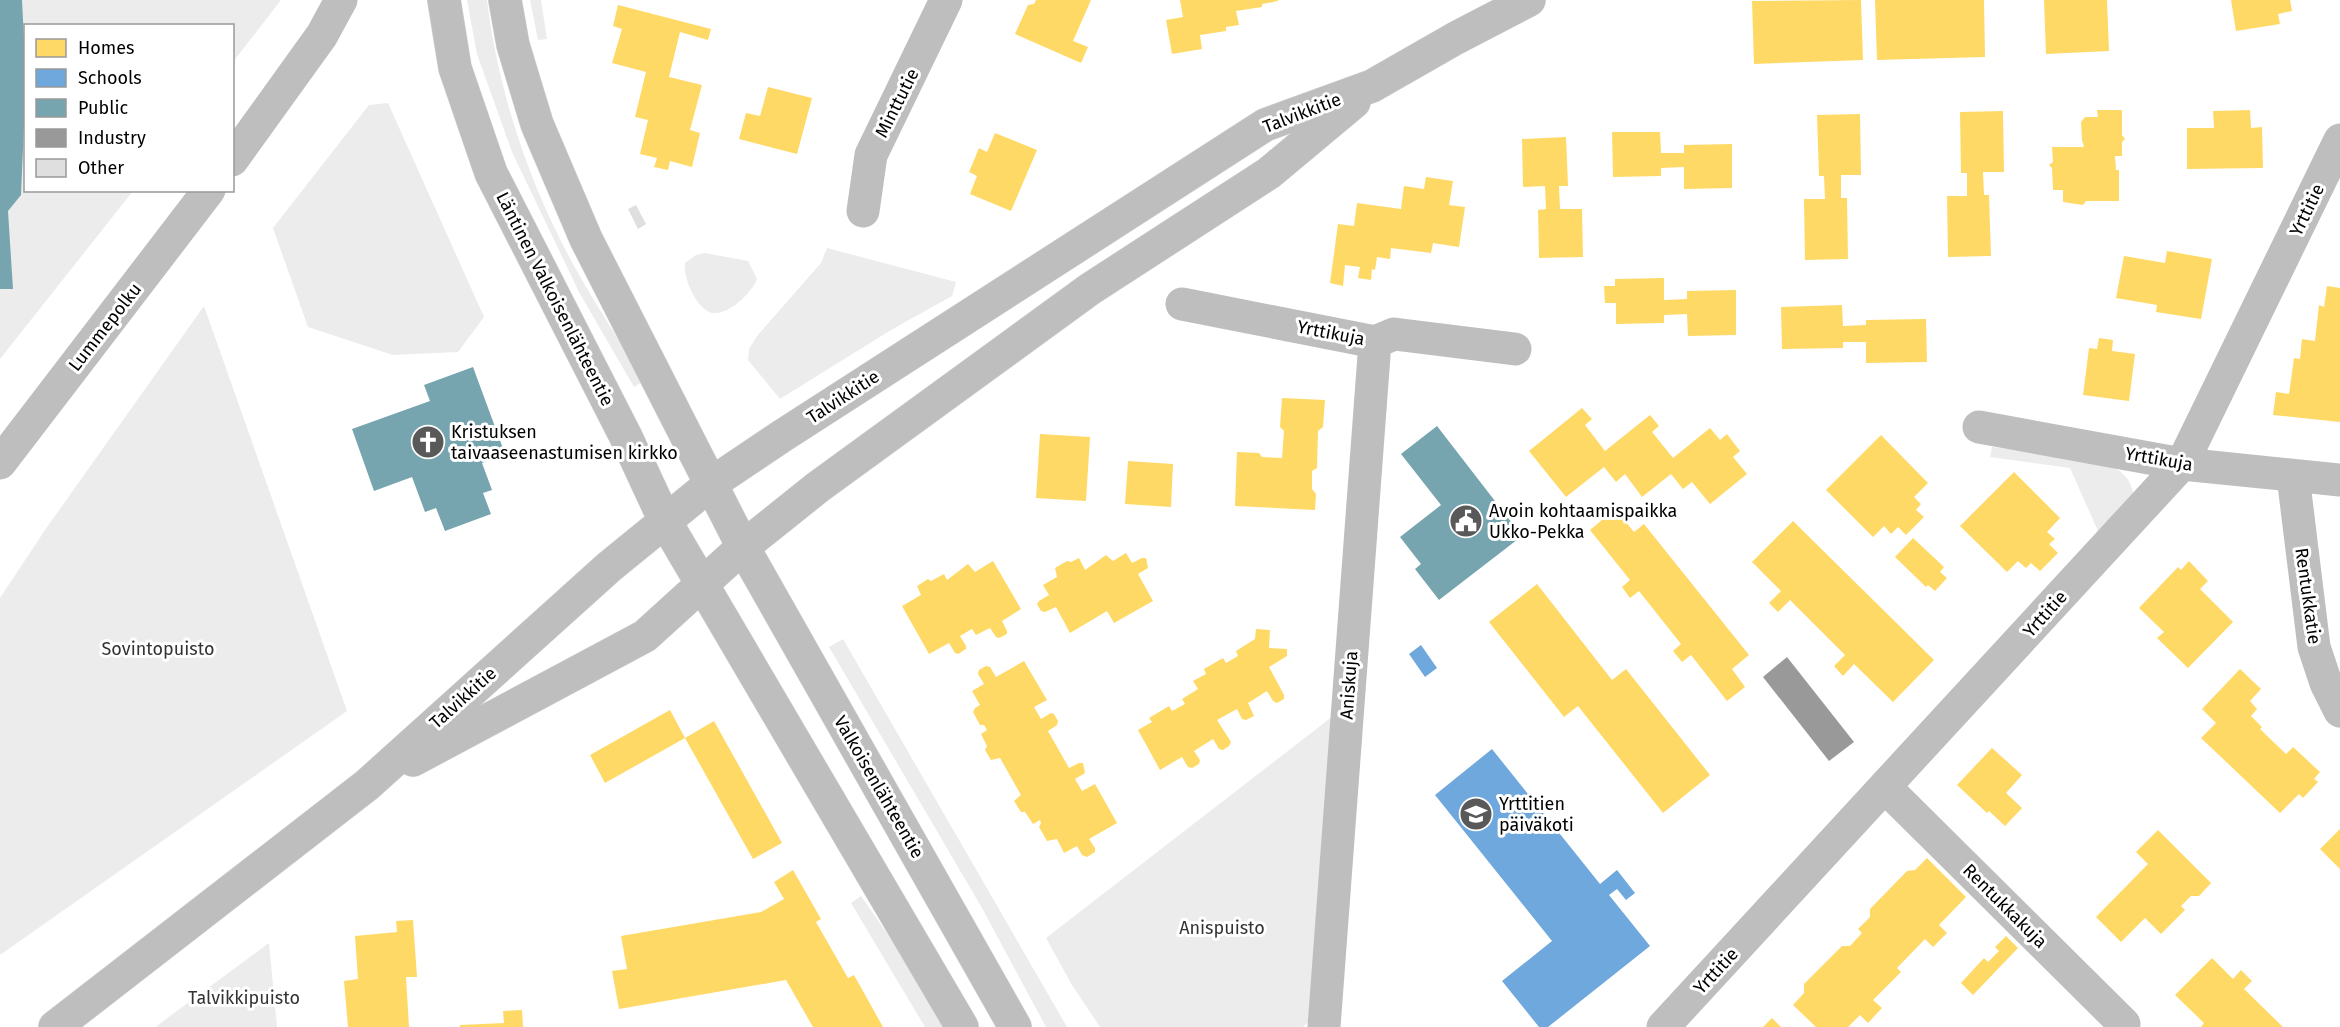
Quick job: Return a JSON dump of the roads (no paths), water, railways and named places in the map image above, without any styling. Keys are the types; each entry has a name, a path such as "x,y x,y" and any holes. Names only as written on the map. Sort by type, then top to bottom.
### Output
{"main road":[{"path":"234,157 322,35 341,0"},
{"name":"Läntinen Valkoisenlähteentie","path":"444,0 455,68 491,173 626,437 665,521 703,585"},
{"path":"505,0 513,45 537,124 577,218 743,547"},
{"name":"Minttutie","path":"863,211 871,155 946,0"},
{"name":"Talvikkitie","path":"55,1027 367,785 609,567 712,483 1265,125 1372,86 1529,0"},
{"name":"Talvikkitie","path":"367,785 645,636 743,547 818,487 1090,289 1269,173 1372,86"},
{"name":"Yrttitie","path":"1663,1027 1886,788 2182,464 2340,140"},
{"name":"Lummepolku","path":"0,463 207,192"},
{"name":"Yrttikuja","path":"1182,304 1375,342 1394,334 1515,348"},
{"name":"Aniskuja","path":"1324,1027 1375,342"},
{"name":"Yrttikuja","path":"1979,427 2182,464 2340,480"},
{"name":"Rentukkatie","path":"2293,476 2314,647 2326,682 2340,711"},
{"name":"Valkoisenlähteentie","path":"743,547 1016,1027"},
{"path":"703,585 962,1027"},
{"name":"Rentukkakuja","path":"1886,788 2124,1024"}],"place":[{"name":"Kristuksen taivaaseenastumisen kirkko","path":"428,442"},
{"name":"Avoin kohtaamispaikka Ukko-Pekka","path":"1466,521"},
{"name":"Yrttitien päiväkoti","path":"1476,814"}],"park label":[{"name":"Sovintopuisto","path":"158,649"},
{"name":"Anispuisto","path":"1222,928"},
{"name":"Talvikkipuisto","path":"244,998"}]}
